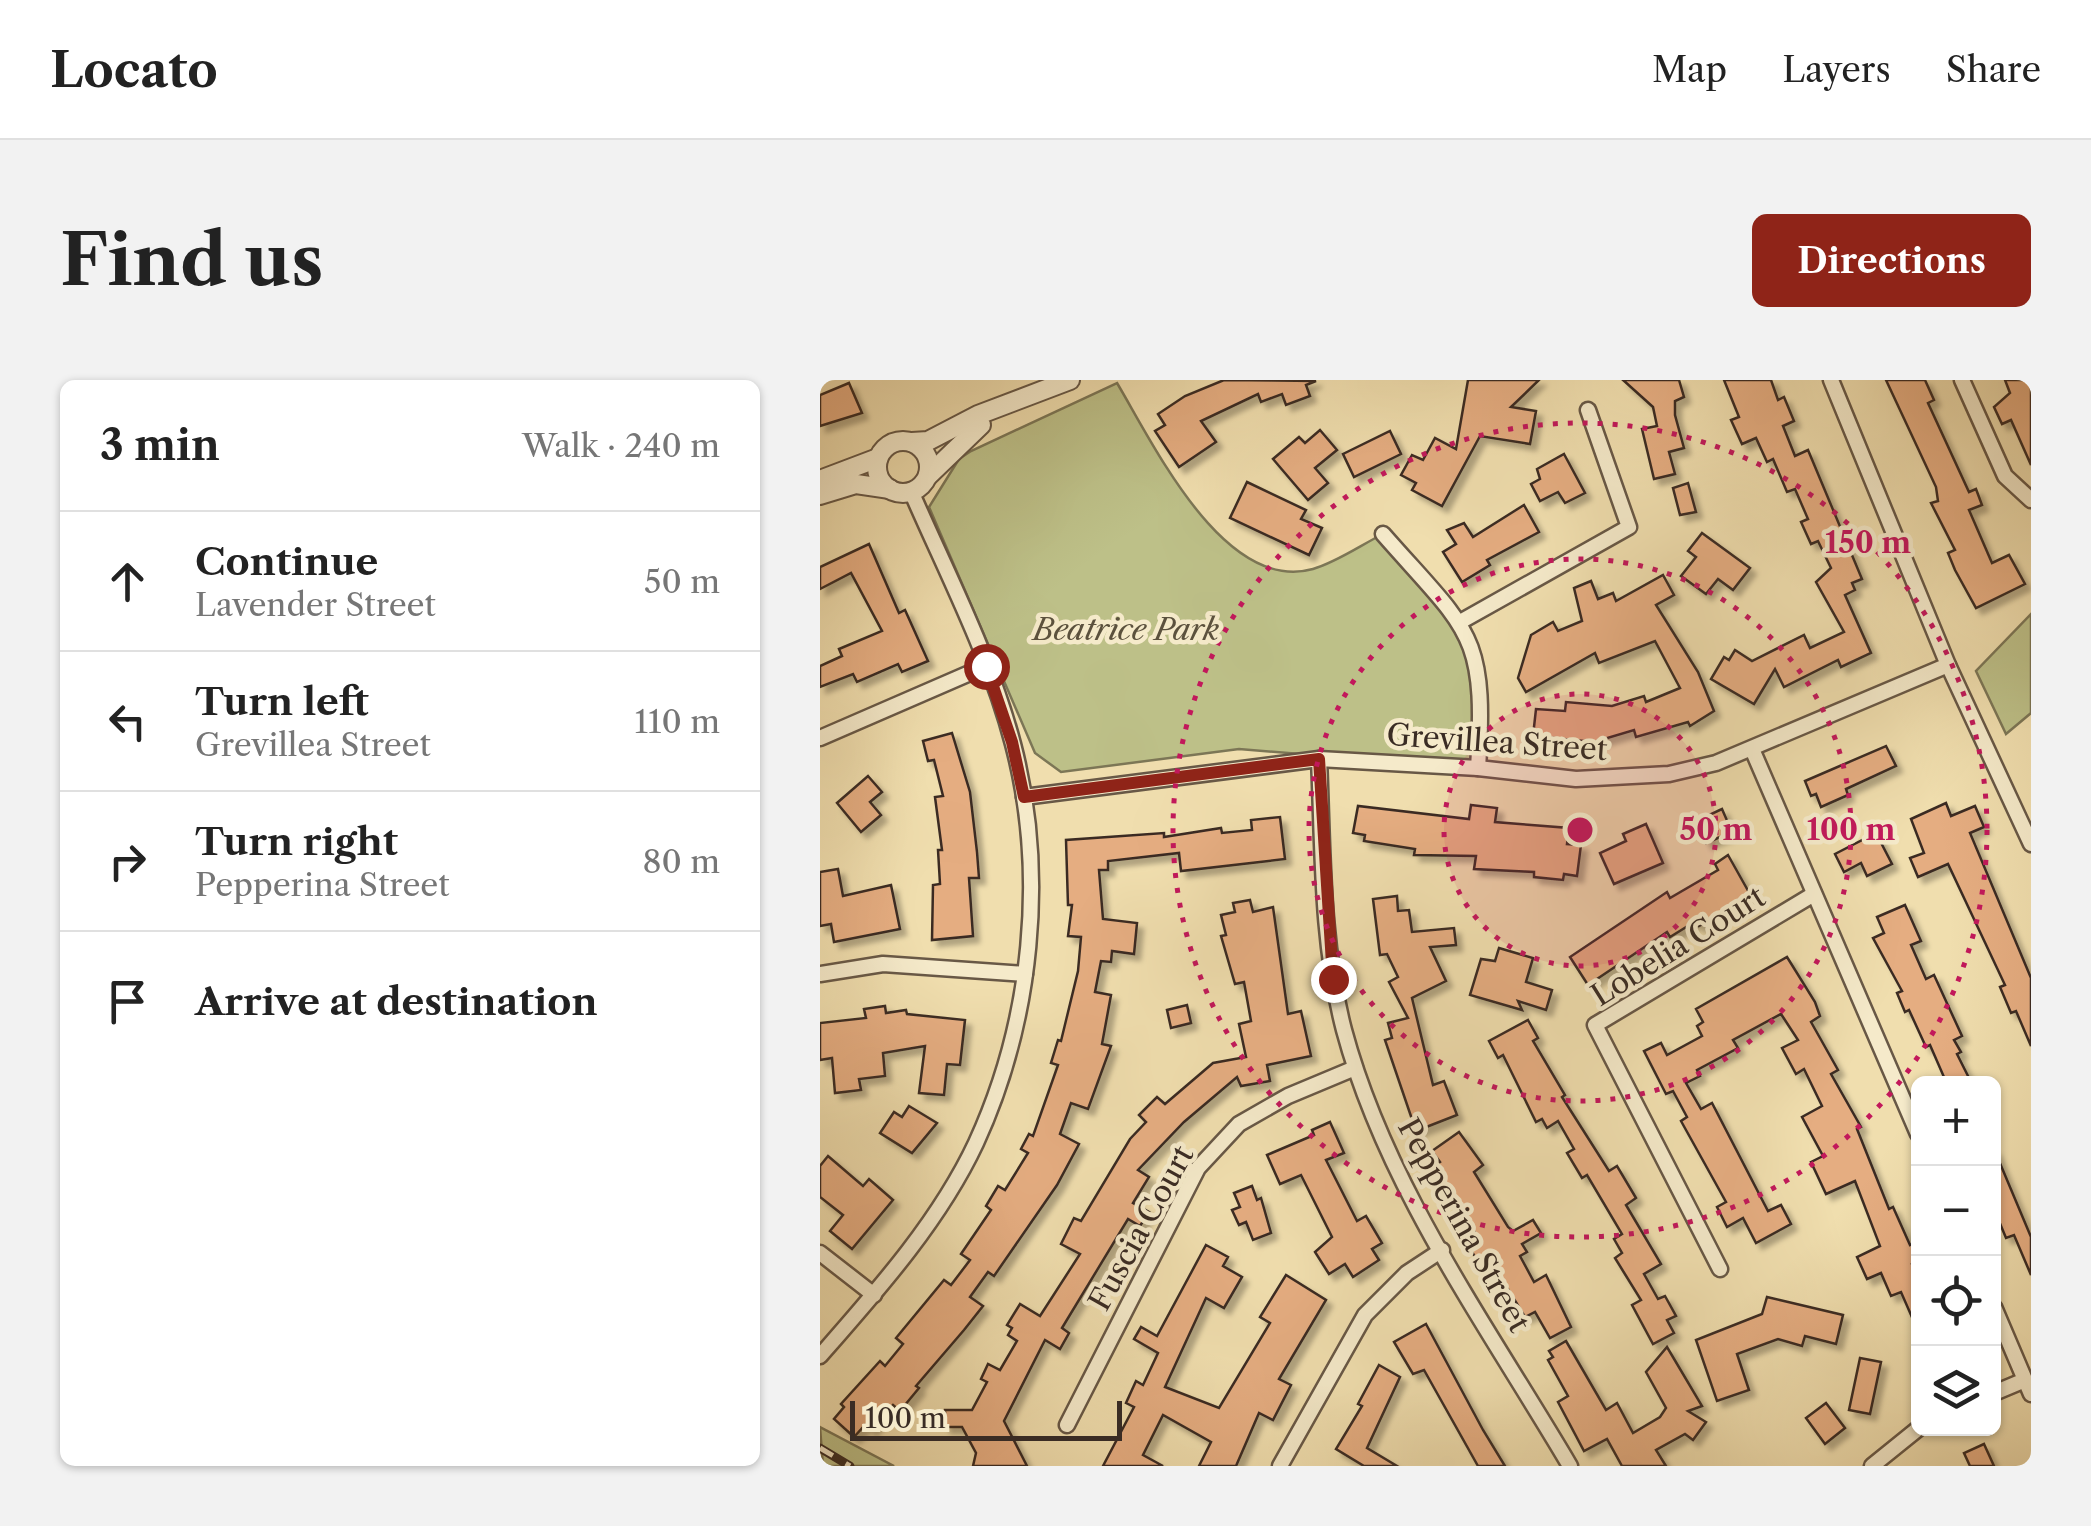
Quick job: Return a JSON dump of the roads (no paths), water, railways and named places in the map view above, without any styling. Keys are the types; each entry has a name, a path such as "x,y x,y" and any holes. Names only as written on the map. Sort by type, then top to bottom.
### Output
{"street":[{"path":"820,480 878,458 896,441 928,440 978,415 1070,380"},
{"path":"1831,380 1948,665 2031,844"},
{"path":"1962,380 2005,476 2031,500"},
{"path":"820,495 856,484 911,492 963,438 1010,406"},
{"path":"1460,622 1629,527 1588,410"},
{"path":"912,442 929,460 928,476"},
{"path":"878,458 878,476 890,490"},
{"path":"820,1356 874,1295 923,1229 975,1145 1013,1037 1025,974 1030,919 1024,797 1012,742 986,666 911,492"},
{"path":"1383,534 1460,622 1477,657 1481,682 1478,768"},
{"name":"Grevillea Street","path":"1024,797 1319,759 1478,768 1576,779 1625,779 1716,763 1948,665"},
{"path":"820,738 986,666"},
{"path":"1752,749 1911,1118"},
{"name":"Pepperina Street","path":"1319,759 1333,979 1355,1068 1386,1147 1570,1466"},
{"name":"Lobelia Court","path":"1720,1269 1595,1025 1814,894"},
{"path":"820,974 883,964 1025,974"},
{"name":"Fuscia Court","path":"1067,1425 1198,1168 1239,1124 1288,1096 1355,1068"},
{"path":"1280,1466 1364,1315 1396,1283 1442,1250"},
{"path":"820,1253 874,1295"},
{"path":"2001,1323 2028,1387 2001,1392"},
{"path":"1872,1466 1911,1434"}],"railway":[{"path":"820,1448 850,1466"}],"park label":[{"name":"Beatrice Park","path":"1126,629"}]}
